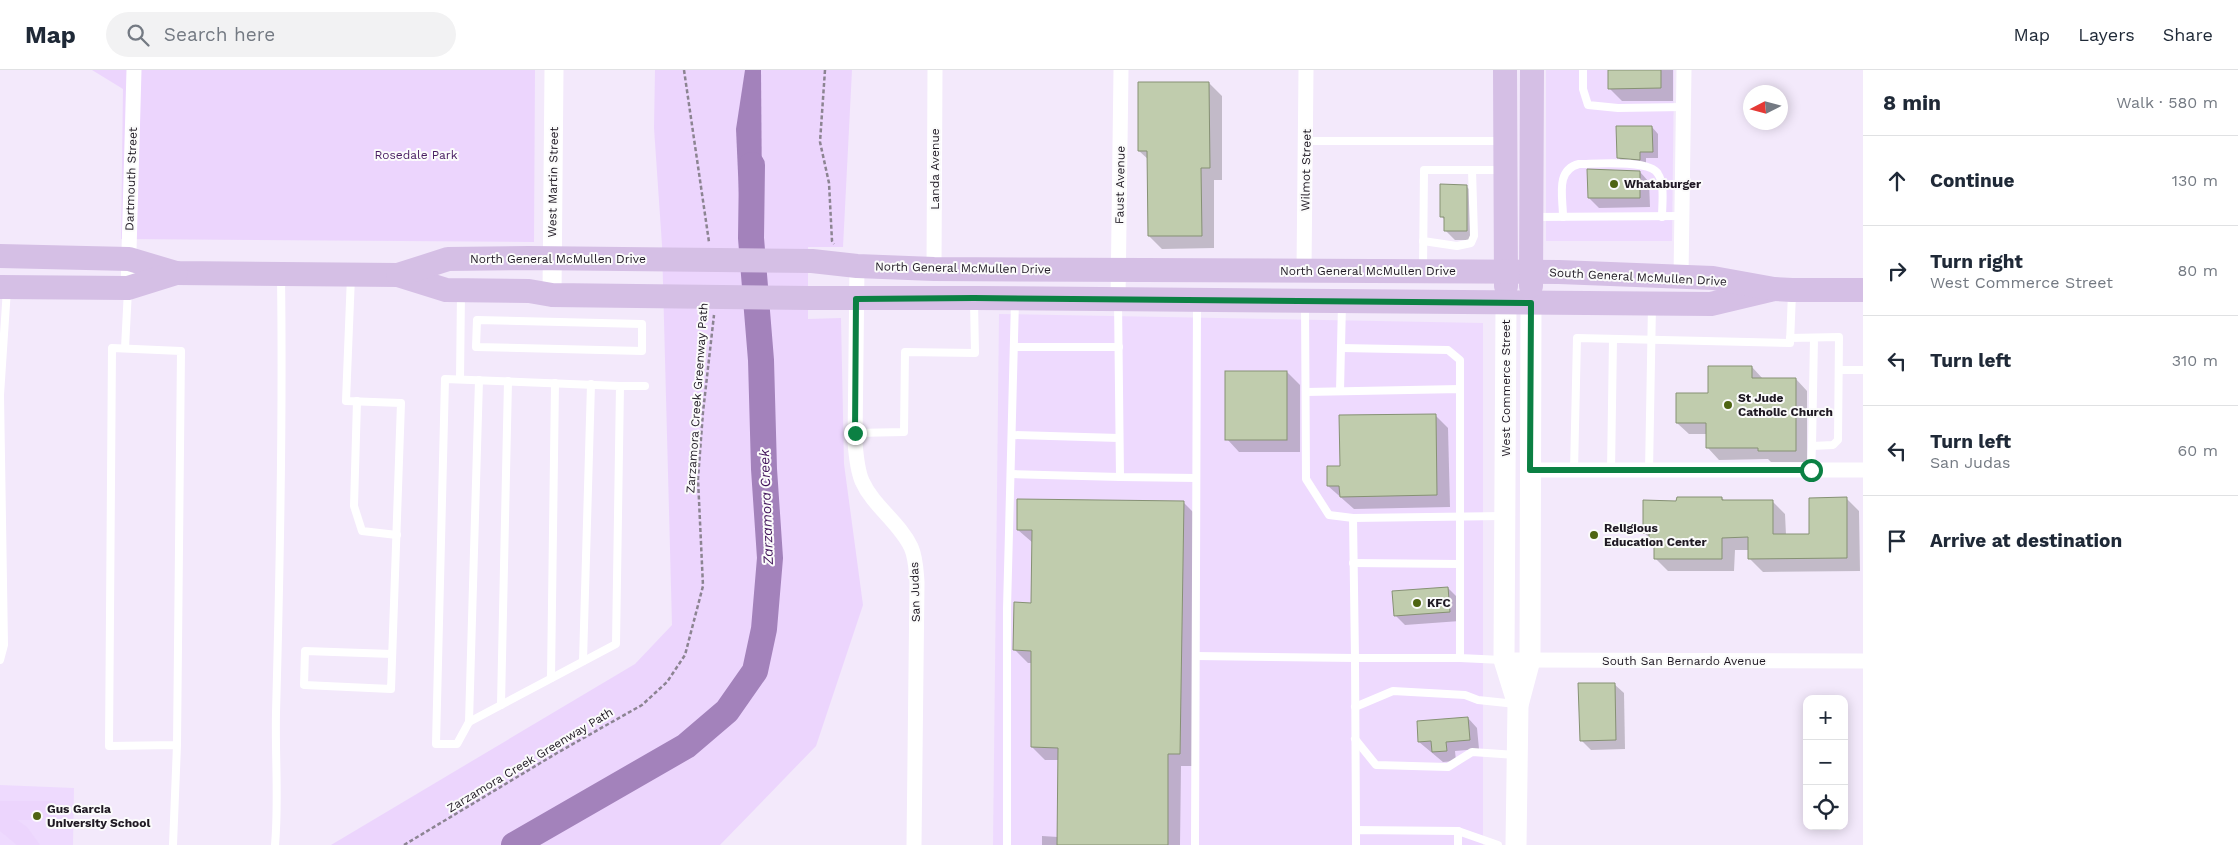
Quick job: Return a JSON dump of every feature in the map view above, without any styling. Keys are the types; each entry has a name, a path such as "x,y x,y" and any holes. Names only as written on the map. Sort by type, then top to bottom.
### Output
{"main road":[{"name":"West Commerce Street","path":"1505,70 1504,660 1518,705"},
{"name":"West Commerce Street","path":"1516,845 1518,705 1530,660 1532,70"},
{"name":"North General McMullen Drive","path":"0,256 129,259 176,273 398,275 446,290 529,291 552,294 856,299 1015,298 1506,303"},
{"name":"North General McMullen Drive","path":"398,275 448,259 553,258 812,261 856,266 934,269 1531,272"},
{"name":"South General McMullen Drive","path":"1531,272 1713,278 1783,290 1863,290"},
{"name":"North General McMullen Drive","path":"4,287 128,288 176,273"},
{"name":"South General McMullen Drive","path":"1506,303 1711,304 1783,290"}],"street":[{"name":"Dartmouth Street","path":"128,288 134,70"},
{"name":"West Martin Street","path":"552,294 554,70"},
{"name":"Landa Avenue","path":"934,269 936,70"},
{"name":"Faust Avenue","path":"1118,299 1121,70"},
{"name":"Wilmot Street","path":"1304,270 1306,70"},
{"path":"1681,277 1684,70"},
{"name":"San Judas","path":"856,266 855,433 857,462 862,480 870,495 903,534 911,548 915,561 914,845"},
{"path":"1530,470 1863,470"},
{"name":"South San Bernardo Avenue","path":"1504,660 1863,661"}],"lane":[{"path":"1583,70 1583,89 1588,105 1618,108 1684,107"},
{"path":"1306,140 1505,140"},
{"path":"1563,217 1563,175 1569,166 1579,164 1639,165 1651,168 1658,173 1661,181 1662,217"},
{"path":"1423,271 1424,170 1505,170"},
{"path":"1424,241 1458,246 1471,243 1474,236 1472,170"},
{"path":"1531,217 1682,216"},
{"path":"275,845 277,819 274,758 281,432 280,274"},
{"path":"351,274 346,401 401,403 391,689 304,685 305,651 392,654"},
{"path":"0,660 4,645 0,395 4,287"},
{"path":"125,348 128,288"},
{"path":"460,379 461,290"},
{"path":"1574,471 1577,338 1790,343 1783,290"},
{"path":"855,433 904,432 905,352 975,353 974,298"},
{"path":"1007,845 1007,609 1015,298"},
{"path":"1118,299 1120,477"},
{"path":"1195,845 1197,300"},
{"path":"1305,301 1306,479 1329,515 1353,518 1505,516"},
{"path":"1340,391 1342,301"},
{"path":"1650,471 1652,304"},
{"path":"477,320 642,324 642,351 476,347 476,327 477,320"},
{"path":"461,324 476,327"},
{"path":"1790,338 1839,337 1838,440 1833,445 1812,446"},
{"path":"1811,470 1814,338"},
{"path":"1611,471 1613,339"},
{"path":"1014,347 1119,347"},
{"path":"173,845 177,745 180,351 112,348 109,746 177,745"},
{"path":"1341,348 1448,350 1460,360 1460,658"},
{"path":"1839,370 1863,370"},
{"path":"478,380 469,722 457,744 436,744 445,379 460,379 591,384 620,386 644,386"},
{"path":"501,706 508,381"},
{"path":"551,678 555,383"},
{"path":"583,661 591,384"},
{"path":"469,722 616,644 620,386"},
{"path":"1306,392 1460,389"},
{"path":"357,401 354,506 362,532 396,535"},
{"path":"1012,435 1120,438"},
{"path":"1011,474 1196,478"},
{"path":"1353,518 1356,845"},
{"path":"1354,564 1460,564"},
{"path":"1196,656 1504,660"},
{"path":"1355,707 1393,691 1464,695 1478,700 1518,705"},
{"path":"1356,739 1376,765 1448,767 1472,752 1516,755"},
{"path":"1356,830 1458,832 1498,845"},
{"path":"1458,832 1458,845"}],"path":[{"path":"684,70 707,217 709,246"},
{"path":"825,70 821,149 829,183 832,241 839,247"},
{"name":"Zarzamora Creek Greenway Path","path":"404,845 556,753 642,705 668,682 685,655 703,586 698,479 703,412 714,315"}],"shaded area":[{"path":"745,70 761,70 762,199 752,200 739,195 736,129"},
{"path":"1546,70 1674,70 1672,241 1546,241"},
{"path":"999,314 1483,323 1483,845 993,845"},
{"name":"Gus Garcia University School","path":"0,785 74,788 73,845 0,845"}],"green space":[{"name":"Rosedale Park","path":"92,70 535,70 534,242 121,239 123,89"},
{"path":"655,70 852,70 843,247 808,247 808,319 841,318 844,464 863,605 816,746 720,845 331,845 635,664 672,625 662,245 654,128"},
{"path":"0,801 56,801 56,820 17,820 27,827 40,845 17,845 0,831"}],"building":[{"path":"1608,70 1661,70 1661,88 1608,89"},
{"path":"1138,82 1209,82 1210,168 1201,168 1202,236 1148,236 1147,151 1138,151"},
{"path":"1616,126 1652,126 1653,152 1640,152 1640,160 1617,158"},
{"name":"Whataburger","path":"1587,169 1640,171 1640,198 1588,198"},
{"path":"1440,184 1467,185 1467,231 1444,231 1444,217 1440,217"},
{"path":"1708,366 1752,366 1752,378 1796,378 1796,451 1758,451 1758,448 1706,448 1706,423 1676,423 1676,393 1708,393"},
{"path":"1225,371 1287,371 1287,440 1225,440"},
{"path":"1436,414 1437,495 1340,497 1339,486 1327,486 1327,466 1340,466 1339,415"},
{"path":"1677,497 1722,497 1722,500 1773,500 1773,534 1809,534 1809,498 1847,497 1847,558 1748,559 1748,537 1722,538 1722,559 1654,559 1654,545 1649,545 1649,533 1643,533 1643,500 1676,501"},
{"path":"1017,499 1184,501 1180,754 1168,754 1168,845 1057,845 1058,748 1031,747 1031,651 1013,650 1014,602 1031,603 1032,530 1017,530"},
{"path":"1448,587 1450,612 1394,616 1392,591"},
{"path":"1578,683 1615,683 1616,740 1580,741"},
{"path":"1468,717 1470,740 1446,742 1447,751 1432,752 1431,741 1418,742 1417,721"}],"waterway":[{"name":"Zarzamora Creek","path":"514,845 686,746 727,711 755,671 764,629 770,558 764,469 761,360 751,238 752,165"}],"place":[{"name":"Whataburger","path":"1614,184"},
{"name":"St Jude Catholic Church","path":"1728,405"},
{"name":"Religious Education Center","path":"1594,535"},
{"name":"KFC","path":"1417,603"},
{"name":"Gus Garcia University School","path":"37,816"}],"route":[{"path":"855,433 856,299 974,298 1531,303 1530,470 1811,470"}]}
